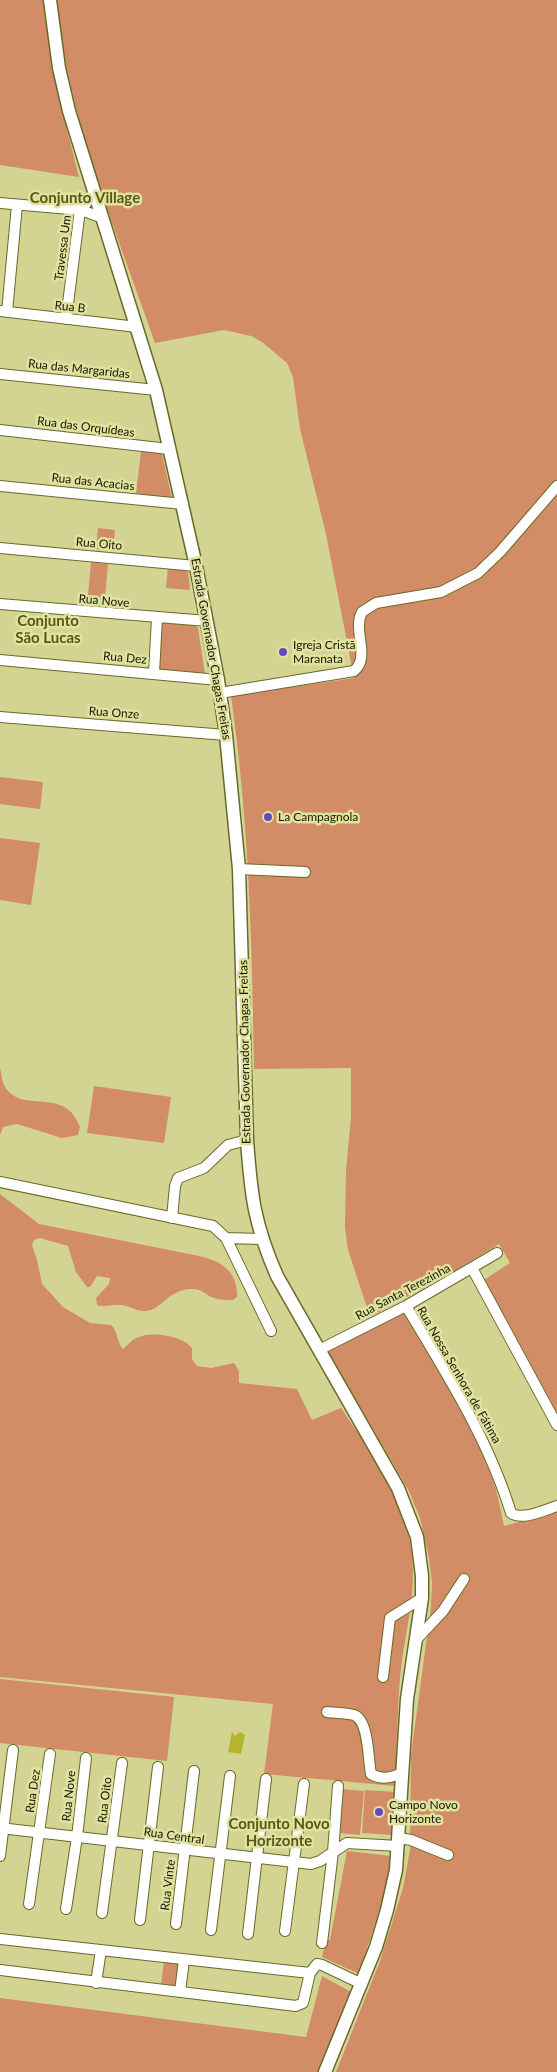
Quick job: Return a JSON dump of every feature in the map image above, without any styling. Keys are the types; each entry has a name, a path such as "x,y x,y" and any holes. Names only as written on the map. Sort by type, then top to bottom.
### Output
{"main road":[{"name":"Estrada Governador Chagas Freitas","path":"50,0 59,68 72,120 156,390 183,504 219,687 226,735 239,870 247,1140 251,1198 261,1239 277,1276 407,1505 417,1537 421,1559 422,1598 408,1689 396,1870 387,1910 362,1984 325,2072"}],"street":[{"path":"81,210 94,193"},
{"path":"0,203 81,210 103,218"},
{"path":"3,312 17,205"},
{"name":"Travessa Um","path":"66,319 81,210"},
{"name":"Rua B","path":"3,312 137,327"},
{"name":"Rua das Margaridas","path":"0,374 156,390"},
{"name":"Rua das Orquídeas","path":"0,430 169,449"},
{"name":"Rua das Acacias","path":"0,486 183,504"},
{"name":"Rua Dez","path":"0,660 154,673 219,687 354,671 362,657 357,626 362,612 376,603 441,592 478,572 500,552 557,486"},
{"name":"Rua Oito","path":"0,548 196,566"},
{"name":"Rua Nove","path":"0,604 207,621"},
{"path":"154,673 157,618"},
{"name":"Rua Onze","path":"0,717 226,735"},
{"path":"239,870 305,872"},
{"path":"172,1218 175,1186 178,1178 204,1168 228,1145 247,1140"},
{"path":"0,1182 172,1218 205,1223 219,1230 226,1238 271,1331"},
{"path":"226,1238 261,1239"},
{"name":"Rua Santa Terezinha","path":"320,1350 406,1306 496,1253"},
{"path":"472,1268 557,1425"},
{"name":"Rua Nossa Senhora de Fátima","path":"406,1306 479,1432 492,1458 511,1513 515,1516 522,1516 557,1506"},
{"path":"415,1641 443,1612 464,1579"},
{"path":"383,1677 390,1618 422,1598"},
{"path":"327,1712 356,1715 362,1722 367,1734 370,1774 380,1778 402,1773"},
{"path":"0,1856 13,1750"},
{"name":"Rua Dez","path":"29,1904 50,1754"},
{"name":"Rua Nove","path":"66,1909 78,1837 86,1758"},
{"name":"Rua Oito","path":"102,1913 122,1763"},
{"path":"140,1920 158,1767"},
{"name":"Rua Vinte","path":"176,1924 194,1771"},
{"path":"211,1930 230,1776"},
{"path":"248,1934 266,1779"},
{"path":"285,1931 304,1784"},
{"path":"322,1943 334,1852 338,1786"},
{"name":"Rua Central","path":"2,1828 112,1840 221,1855 295,1862 314,1863 350,1842 398,1842 410,1840 448,1855"},
{"path":"0,1938 310,1973"},
{"path":"96,1983 101,1950"},
{"path":"180,1992 184,1960"},
{"path":"0,1970 299,2006 306,1997 310,1973 315,1965 322,1964 362,1984"}],"shaded area":[{"path":"0,0 43,0 57,91 79,177 0,165"},
{"path":"57,0 557,0 557,1412 484,1280 510,1263 499,1244 451,1273 370,1317 348,1250 345,1227 346,1170 351,1117 351,1068 254,1069 251,928 246,835 231,696 354,678 326,534 300,429 293,377 287,363 262,342 251,336 224,330 155,343 95,174 82,131 71,88"},
{"path":"141,451 162,454 172,499 136,493"},
{"path":"98,528 115,530 113,551 96,549"},
{"path":"91,562 108,564 104,607 87,606"},
{"path":"168,567 184,569 188,572 190,590 166,588"},
{"path":"159,622 193,624 198,628 205,674 156,670"},
{"path":"0,777 43,782 40,809 0,804"},
{"path":"0,838 40,843 31,905 0,900"},
{"path":"0,1068 5,1087 12,1095 32,1101 54,1103 64,1107 73,1114 80,1127 78,1135 62,1138 17,1124 3,1127 0,1135"},
{"path":"94,1086 171,1097 164,1143 87,1133"},
{"path":"0,1194 39,1224 207,1258 227,1269 231,1274 237,1288 237,1297 233,1300 216,1299 200,1290 190,1289 175,1293 152,1310 136,1310 123,1305 102,1306 97,1305 96,1298 109,1284 110,1278 97,1276 90,1287 87,1287 76,1272 68,1246 40,1238 34,1240 32,1245 42,1284 63,1307 90,1323 111,1325 123,1349 134,1339 145,1335 152,1334 175,1338 182,1340 192,1348 192,1359 197,1366 211,1368 234,1363 239,1371 239,1383 297,1389 312,1420 341,1408 395,1494 406,1525 413,1563 412,1597 401,1668 395,1786 264,1774 273,1704 0,1677"},
{"path":"403,1311 449,1388 480,1447 498,1496 504,1526 557,1512 557,2072 336,2072 380,1961 403,1888 410,1850 411,1755 431,1607 432,1582 420,1518 409,1491 327,1350"},
{"path":"0,1679 174,1697 167,1761 0,1743"},
{"path":"232,1732 235,1736 240,1732 245,1735 241,1754 228,1752"},
{"path":"343,1789 364,1791 360,1835 340,1833"},
{"name":"Campo Novo Horizonte","path":"365,1790 396,1792 393,1835 362,1833"},
{"path":"347,1851 391,1856 392,1869 359,1974 322,1957 326,1940 330,1940"},
{"path":"164,1961 180,1962 177,1987 161,1985"},
{"path":"322,1976 353,1993 322,2072 0,2072 0,1998 306,2037"}],"place":[{"name":"Igreja Cristã Maranata","path":"283,652"},
{"name":"La Campagnola","path":"268,817"},
{"name":"Campo Novo Horizonte","path":"379,1812"}],"district":[{"name":"Conjunto Village","path":"85,198"},
{"name":"Conjunto São Lucas","path":"48,630"},
{"name":"Conjunto Novo Horizonte","path":"279,1832"}]}
